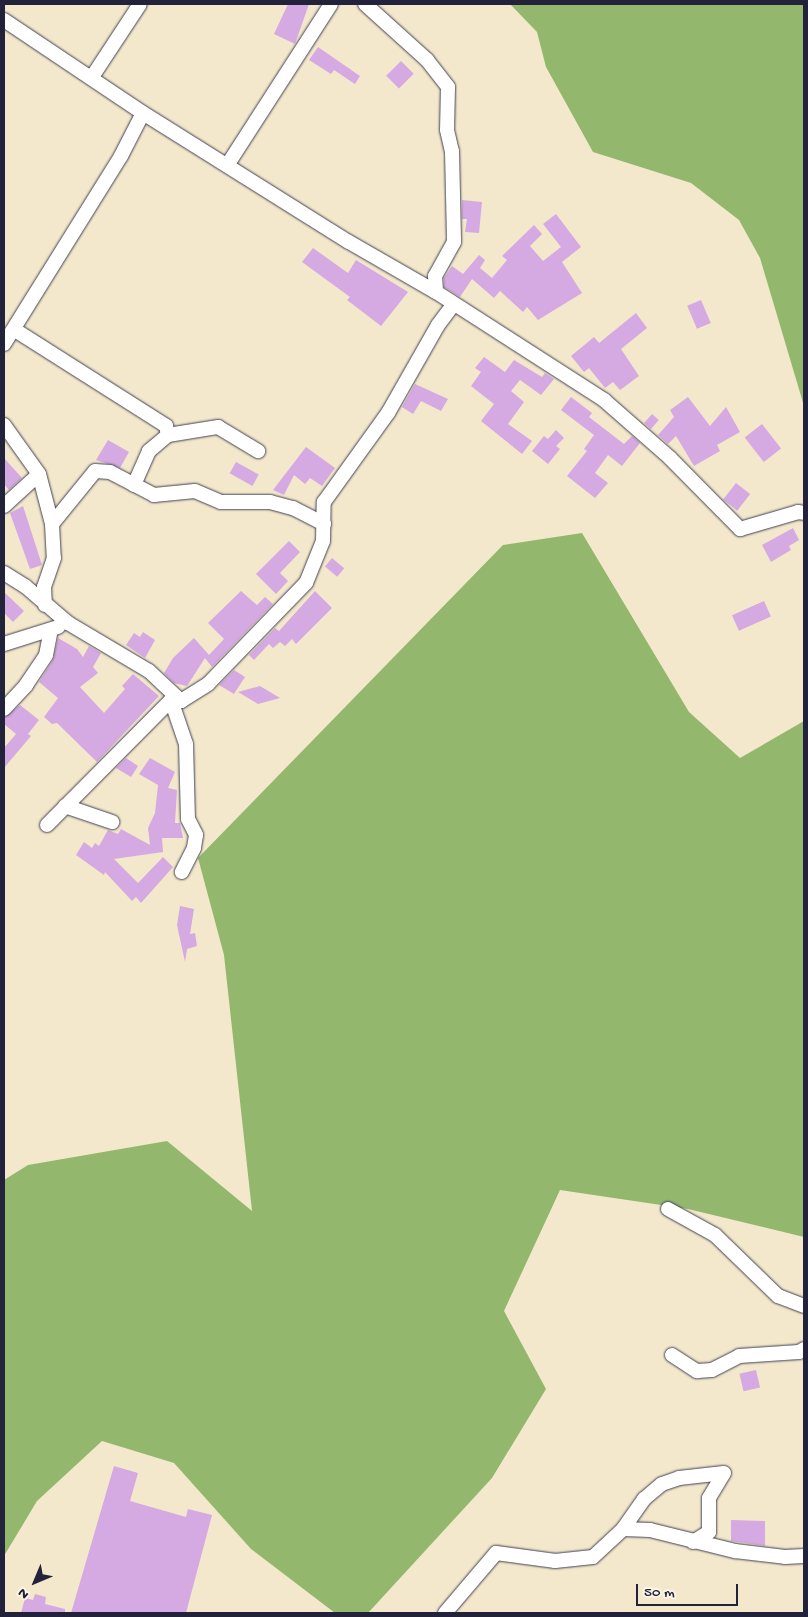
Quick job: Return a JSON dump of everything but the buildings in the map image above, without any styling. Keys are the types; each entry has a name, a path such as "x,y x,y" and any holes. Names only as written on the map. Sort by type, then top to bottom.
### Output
{"street":[{"path":"92,77 140,4"},
{"path":"228,164 331,4"},
{"path":"366,4 427,60 448,87 447,130 452,151 454,242 435,276 436,292"},
{"path":"4,20 92,77 143,113 228,164 349,242 436,292 453,305 604,400 670,458 740,529 798,512 804,513"},
{"path":"4,344 15,330 121,156 143,113"},
{"path":"47,825 176,700 208,684 306,583 323,541 324,502 388,413 438,325 453,305"},
{"path":"15,330 166,426 168,435"},
{"path":"4,425 39,474 52,524 54,558 44,587 44,605"},
{"path":"134,485 149,451 168,435 218,427 258,451"},
{"path":"52,524 95,471 110,472 154,494 196,491 222,502 270,502 293,508 324,524"},
{"path":"4,506 39,474"},
{"path":"4,573 25,586 44,605 68,623 149,671 176,700 186,744 188,819 196,835 194,848 182,872"},
{"path":"4,644 68,623"},
{"path":"4,708 26,685 46,655 51,630"},
{"path":"65,806 112,822"},
{"path":"668,1209 715,1235 778,1296 804,1306"},
{"path":"672,1355 698,1371 712,1370 739,1356 798,1352 804,1349"},
{"path":"445,1613 496,1553 555,1560 593,1556 622,1530 644,1499 662,1484 679,1478 724,1473 709,1498 709,1532 693,1542"},
{"path":"622,1530 650,1530 693,1542 743,1552 804,1556"}],"green space":[{"path":"510,4 804,4 804,406 760,258 739,220 691,183 593,152 546,67 537,32"},
{"path":"582,533 689,712 740,758 804,721 804,1237 688,1209 560,1190 504,1311 546,1389 492,1478 368,1613 335,1613 251,1549 174,1463 102,1441 37,1501 4,1556 4,1180 28,1165 167,1141 252,1211 224,955 198,858 503,545"}]}
